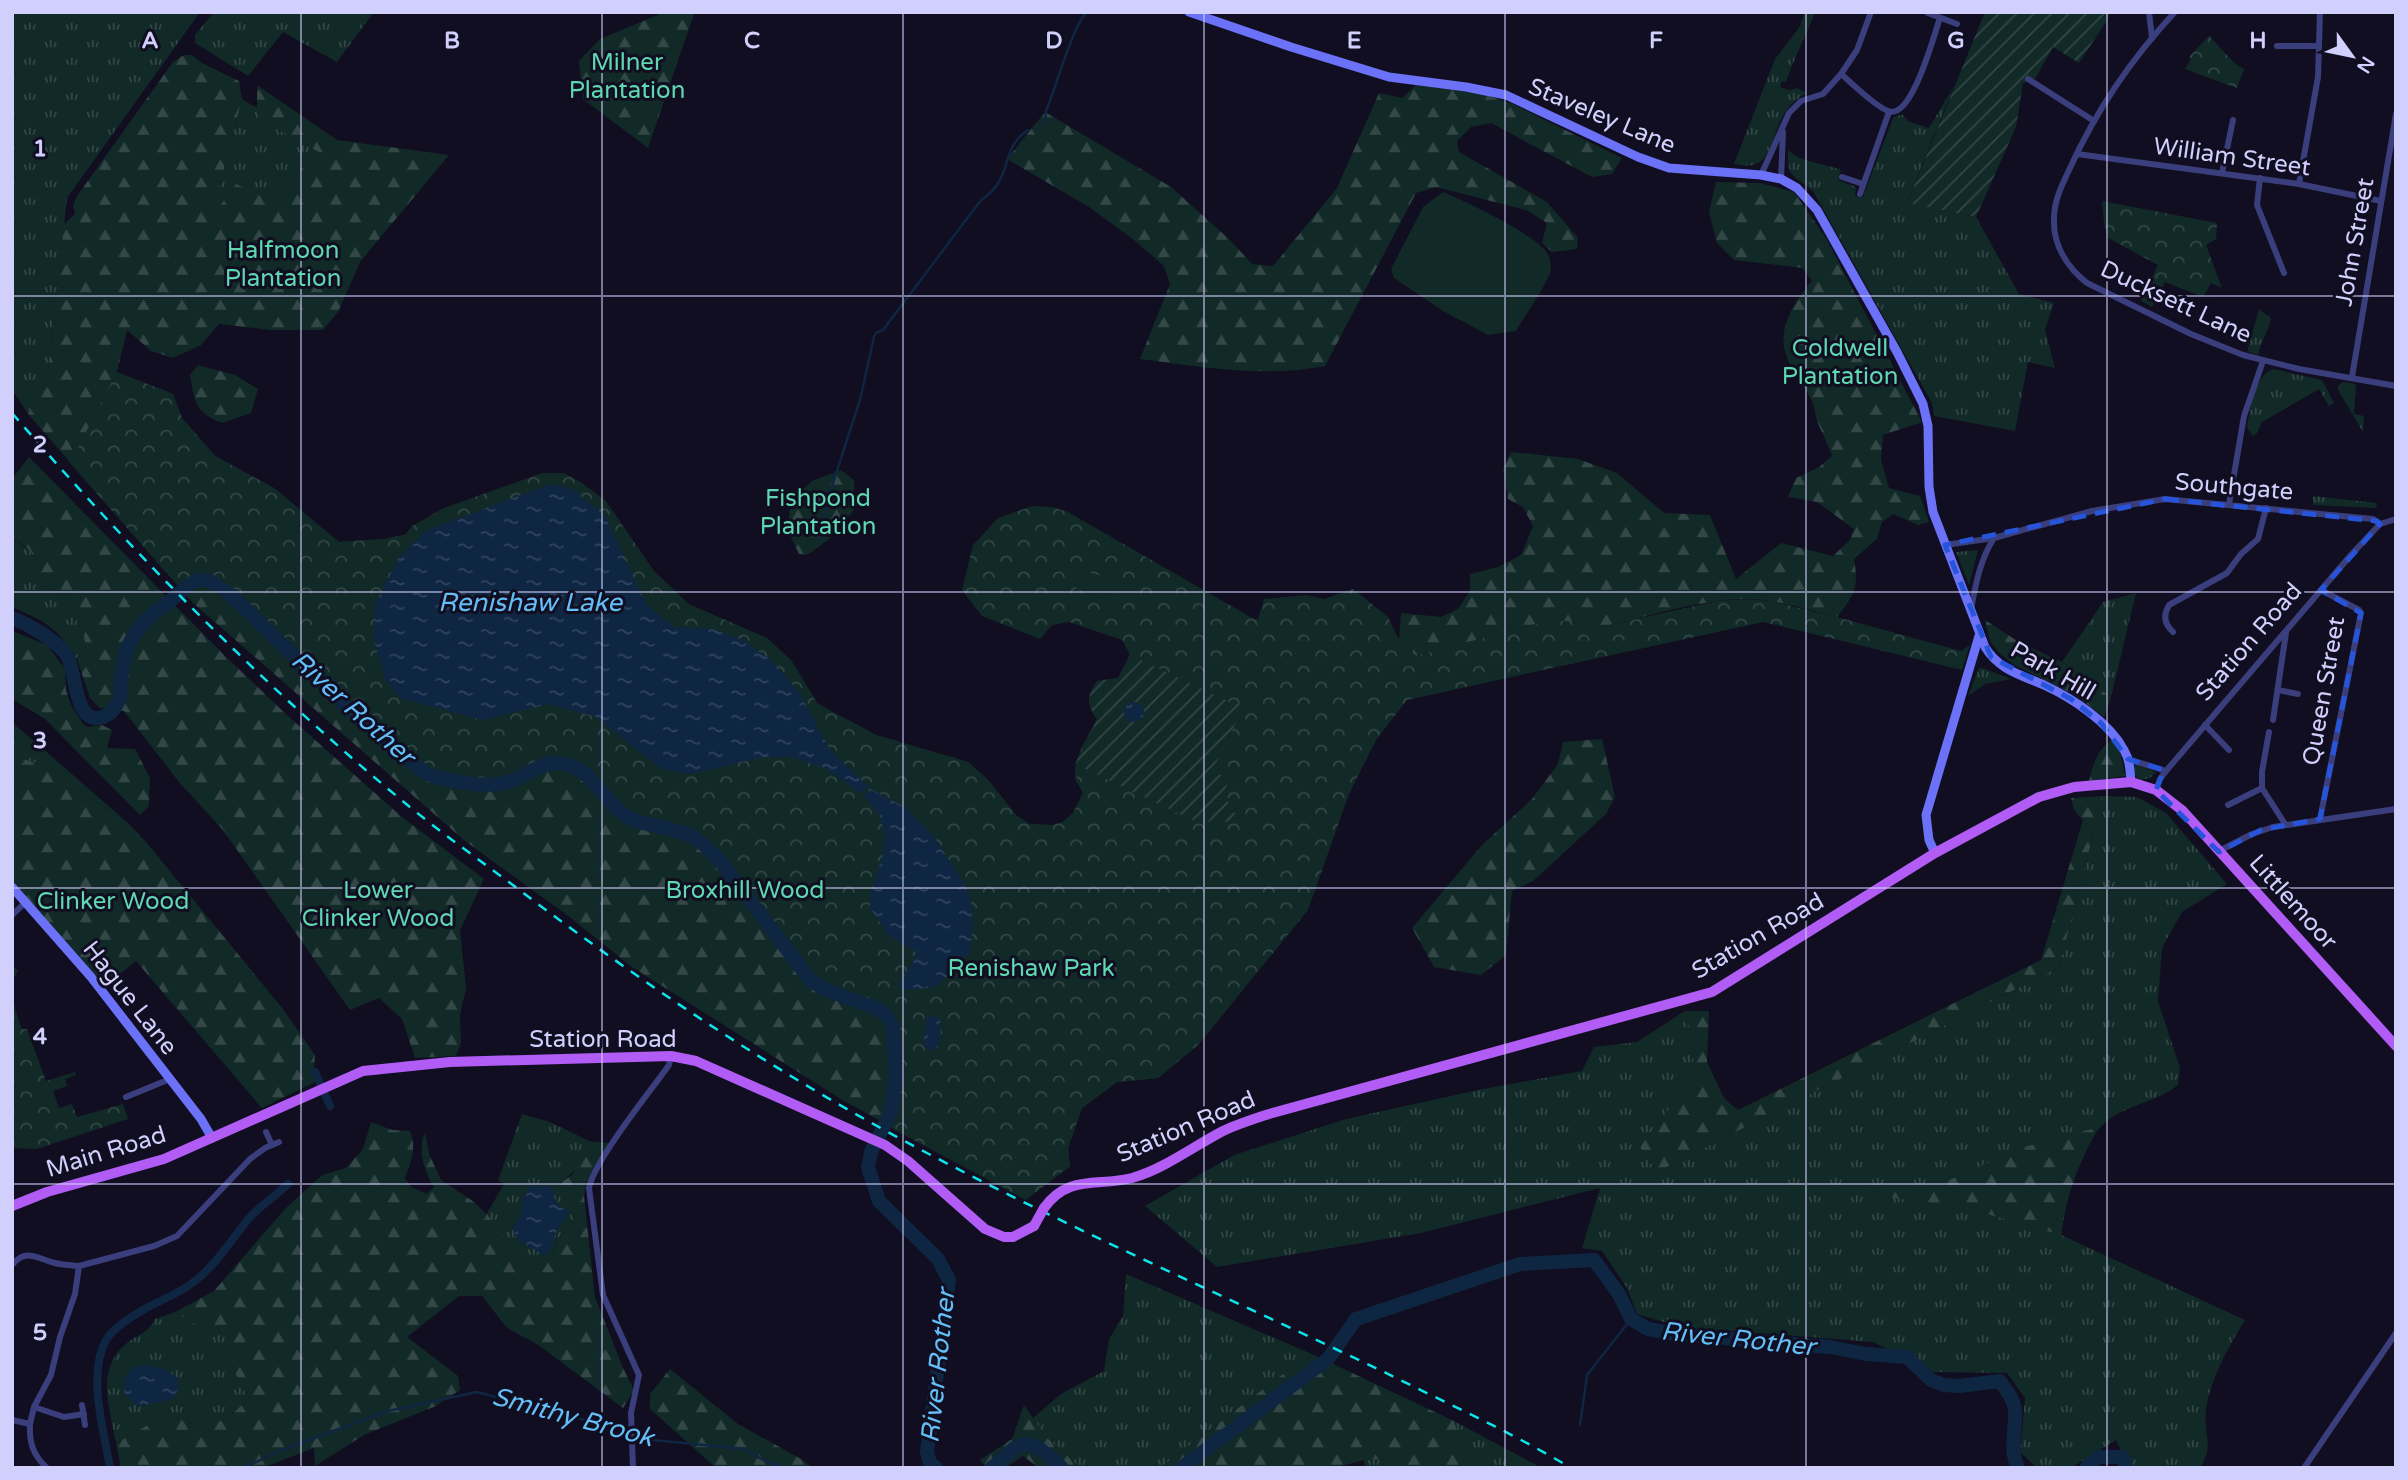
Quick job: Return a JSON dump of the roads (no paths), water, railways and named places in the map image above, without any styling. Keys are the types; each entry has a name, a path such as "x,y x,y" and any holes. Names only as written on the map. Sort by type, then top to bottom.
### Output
{"main road":[{"name":"Staveley Lane","path":"1189,12 1389,77 1506,95 1637,157 1669,168 1761,175 1781,179 1797,188 1817,210 1897,352 1923,404 1928,426 1930,500 1971,609"},
{"name":"Park Hill","path":"1971,609 1979,636 1991,657 2000,665 2071,699 2085,710 2120,744 2128,759 2132,782"},
{"path":"1936,853 1926,825 1928,805 1979,636"},
{"name":"Station Road","path":"319,1090 363,1071 450,1062 671,1056 696,1061 885,1145 908,1161 985,1229 1004,1237 1013,1237 1034,1226 1054,1196 1068,1186 1133,1178 1227,1129 1269,1114 1712,992 1936,853 2039,797 2074,787 2132,782"},
{"name":"Littlemoor","path":"2132,782 2156,790 2183,811 2396,1046"},
{"name":"Hague Lane","path":"12,887 91,977 212,1138"},
{"name":"Main Road","path":"13,1205 47,1192 164,1159 319,1090"}],"street":[{"path":"1761,175 1789,113 1801,102 1823,94 1840,74 1857,50 1871,12"},
{"path":"2149,12 2151,38"},
{"name":"Ducksett Lane","path":"2175,12 2151,38 2122,78 2094,121 2077,154 2056,201 2054,220 2060,249 2074,272 2096,288 2191,334 2263,361 2396,386"},
{"path":"2299,184 2315,95 2320,12"},
{"path":"1928,13 1957,23"},
{"path":"1889,111 1903,107 1914,92 1940,18"},
{"path":"2277,46 2319,46"},
{"path":"1840,74 1889,111"},
{"path":"2028,79 2094,121"},
{"path":"1860,194 1889,111"},
{"name":"John Street","path":"2352,377 2396,114"},
{"path":"2222,173 2233,120"},
{"path":"1781,179 1783,130"},
{"name":"William Street","path":"2077,154 2299,184 2381,201"},
{"path":"1842,177 1863,184"},
{"path":"2260,178 2258,208 2284,273"},
{"path":"2229,504 2244,416 2263,361"},
{"name":"Southgate","path":"1945,545 1994,538 2092,511 2165,499 2372,519 2379,524 2396,519"},
{"path":"2173,632 2165,620 2169,605 2227,573 2241,554 2258,539 2266,508"},
{"name":"Station Road","path":"2156,790 2166,771 2379,524"},
{"path":"1971,609 1977,574 1994,538"},
{"name":"Queen Street","path":"2320,819 2361,613 2321,590"},
{"path":"2273,720 2286,631"},
{"path":"2278,690 2298,694"},
{"path":"2205,725 2229,750"},
{"path":"2257,738 2268,736 2262,788 2285,824"},
{"path":"2128,759 2166,771"},
{"path":"2228,805 2262,788"},
{"path":"2219,852 2261,830 2285,824 2396,809"},
{"path":"12,915 27,902"},
{"path":"633,1468 631,1413 639,1375 603,1295 589,1188 590,1180 611,1146 669,1065 671,1056"},
{"path":"126,1097 170,1079"},
{"path":"12,1265 17,1259 32,1254 56,1264 79,1266 154,1246 177,1236 241,1168 276,1144 266,1132"},
{"path":"47,1468 32,1448 30,1424 34,1407 51,1375 60,1337 75,1294 79,1266"},
{"path":"2304,1468 2396,1333"},
{"path":"82,1405 85,1425"},
{"path":"34,1407 64,1417 84,1415"},
{"path":"12,1420 30,1424"}],"water":[{"name":"Renishaw Lake","path":"550,484 572,489 605,516 646,604 674,627 712,629 743,640 771,660 799,692 830,750 868,786 861,794 828,770 791,756 758,758 692,774 661,769 596,717 549,704 483,720 400,698 386,681 374,640 375,605 399,557 427,530"},
{"path":"1130,702 1138,702 1144,712 1138,722 1130,722 1124,716 1124,708"},
{"path":"870,789 903,806 932,834 963,881 971,902 973,924 970,953 936,987 908,990 900,987 899,984 916,957 915,951 888,935 870,908 871,890 883,855 885,833 879,814 864,796"},
{"path":"932,1016 940,1019 941,1037 937,1048 931,1050 923,1045 927,1018"},
{"path":"529,1187 551,1187 557,1205 570,1211 556,1232 550,1251 544,1255 519,1241 512,1228 521,1216 523,1198"},
{"path":"148,1365 167,1370 178,1378 179,1390 173,1399 138,1406 124,1393 125,1378 132,1367"}],"waterway":[{"path":"1045,123 1046,111 1071,41 1088,12"},
{"path":"820,539 832,486 860,400 876,333 883,330 981,200 998,183 1013,146 1028,130"},
{"name":"River Rother","path":"12,618 41,633 61,648 70,661 81,705 93,718 103,717 112,712 119,700 126,651 136,632 153,614 191,583 206,580 231,595 356,716 427,774 457,782 492,785 511,781 538,767 555,763 567,764 586,775 626,816 681,832 706,847 721,862 810,980 826,990 879,1009 889,1019 893,1028 896,1075 891,1112 871,1152 868,1167 879,1201 938,1259 949,1280 927,1452 930,1463 936,1468"},
{"path":"315,1072 330,1106"},
{"path":"110,1468 97,1386 100,1354 106,1340 128,1319 195,1281 218,1258 251,1216 288,1184"},
{"name":"River Rother","path":"1181,1468 1328,1359 1356,1319 1520,1264 1594,1260 1619,1294 1631,1319 1648,1329 1907,1357 1931,1380 1944,1385 2000,1381 2015,1407 2013,1447 2018,1468"},
{"path":"1580,1425 1587,1375 1631,1319"},
{"name":"Smithy Brook","path":"243,1468 287,1448 388,1411 477,1392 624,1430 643,1439 745,1449 763,1460 786,1468"},
{"name":"River Rother","path":"991,1468 1013,1449 1026,1444 1039,1449 1062,1468"},
{"name":"River Rother","path":"2086,1468 2099,1457 2123,1457 2126,1468"}],"railway":[{"path":"12,413 152,567 300,712 452,840 677,1003 775,1066 927,1153 1097,1238 1455,1407 1571,1468"}],"park label":[{"name":"Milner Plantation","path":"627,76"},
{"name":"Halfmoon Plantation","path":"283,264"},
{"name":"Coldwell Plantation","path":"1840,362"},
{"name":"Fishpond Plantation","path":"818,512"},
{"name":"Broxhill Wood","path":"745,890"},
{"name":"Clinker Wood","path":"113,901"},
{"name":"Lower Clinker Wood","path":"378,904"},
{"name":"Renishaw Park","path":"1031,968"}]}
